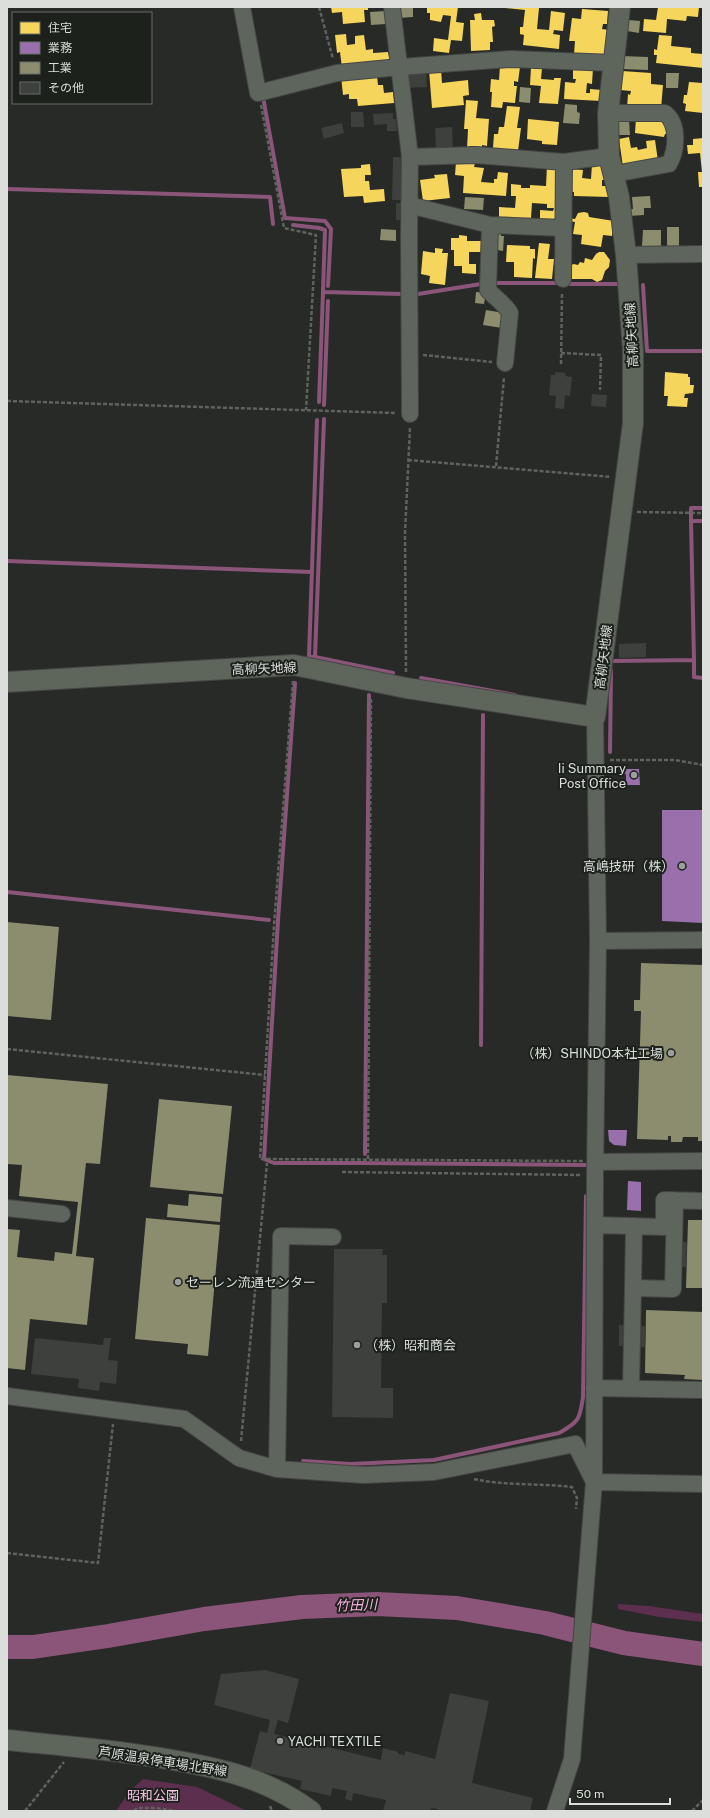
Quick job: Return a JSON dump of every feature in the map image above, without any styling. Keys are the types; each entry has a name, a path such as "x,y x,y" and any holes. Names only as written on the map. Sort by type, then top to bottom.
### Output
{"main road":[{"name":"高柳矢地線","path":"7,682 294,665 406,688 595,717 632,424 633,351 626,255 619,197 612,165 608,114 620,7"},
{"name":"芦原温泉停車場北野線","path":"7,1740 125,1752 200,1764 237,1773 296,1800 310,1811"}],"street":[{"path":"242,7 258,92 337,73 400,67 511,59 614,63"},
{"path":"392,7 410,157 410,414"},
{"path":"410,157 476,155 612,165 669,164 674,155 675,129 672,118 665,113 608,114"},
{"path":"562,279 564,162"},
{"path":"409,205 490,225 563,228"},
{"path":"490,225 488,290 498,301 508,307 510,312 505,363"},
{"path":"626,255 703,254"},
{"path":"555,1811 572,1759 594,1482 595,1168 598,941 595,717"},
{"path":"598,941 703,940"},
{"path":"595,1168 703,1161"},
{"path":"595,1225 664,1227 664,1200 703,1200"},
{"path":"633,1288 673,1289 675,1200"},
{"path":"7,1208 62,1214"},
{"path":"631,1388 634,1226"},
{"path":"277,1469 281,1236 333,1237"},
{"path":"594,1388 703,1390"},
{"path":"7,1396 184,1419 239,1458 277,1469 363,1475 434,1472 575,1444 594,1482"},
{"path":"594,1482 703,1484"}],"path":[{"path":"319,7 337,73"},
{"path":"258,92 284,228 316,235 306,410"},
{"path":"561,364 562,279"},
{"path":"561,353 601,355 600,390"},
{"path":"410,354 505,363 496,466"},
{"path":"7,401 410,414 405,533 406,688"},
{"path":"408,460 496,466 625,478"},
{"path":"620,512 703,513"},
{"path":"294,665 274,925 260,1159 368,1159 595,1168"},
{"path":"368,1159 371,680"},
{"path":"596,760 675,760 703,765"},
{"path":"7,1050 264,1075"},
{"path":"239,1458 266,1163"},
{"path":"342,1172 595,1168"},
{"path":"7,1553 98,1563 114,1410"},
{"path":"471,1479 486,1482 546,1484 572,1487 577,1498 576,1513"},
{"path":"25,1811 76,1747"},
{"path":"692,1811 703,1800"},
{"path":"134,1811 137,1808 144,1808 178,1811"}],"green space":[{"path":"618,1604 649,1606 703,1614 703,1622 659,1617 618,1609"},
{"name":"昭和公園","path":"143,1779 197,1787 247,1811 116,1811 130,1791"}],"building: 住宅":[{"path":"331,7 368,7 368,10 364,10 365,22 343,24 342,12 332,13"},
{"path":"427,7 458,7 456,22 464,23 462,41 451,40 449,53 433,51 434,38 448,40 451,16 443,15 441,22 430,20 430,13 427,13"},
{"path":"505,7 539,8 537,29 549,30 551,11 565,13 563,31 554,30 553,34 560,35 559,49 523,45 524,35 520,34 520,27 523,27 525,10"},
{"path":"658,7 699,7 698,17 687,16 686,21 667,19 666,33 643,31 644,19 656,20"},
{"path":"582,9 608,11 607,24 603,24 602,29 609,30 606,57 574,54 575,41 569,41 572,18 581,19"},
{"path":"481,13 482,20 494,20 495,26 492,27 493,42 490,42 490,50 471,51 470,20 475,20 474,14"},
{"path":"346,34 347,45 355,44 355,36 364,35 366,50 373,49 373,53 388,52 390,62 342,68 340,52 337,53 335,35"},
{"path":"659,35 672,36 671,46 691,48 691,53 703,54 703,68 656,63 657,55 654,55 654,49 657,50"},
{"path":"500,66 520,67 518,82 514,81 514,86 517,86 515,103 503,102 502,108 491,107 492,92 490,92 491,79 499,80"},
{"path":"531,67 542,68 541,79 554,80 554,78 561,78 558,104 539,103 541,86 530,85"},
{"path":"573,67 593,68 592,84 587,83 586,93 590,93 590,89 602,90 601,101 564,99 565,82 575,83 576,79 573,79"},
{"path":"441,69 442,83 468,80 469,95 463,96 464,105 432,108 429,70"},
{"path":"622,71 651,73 651,84 663,85 661,109 645,105 644,109 627,108 628,94 630,95 631,91 620,90"},
{"path":"341,76 377,76 378,85 383,85 384,93 393,92 394,103 358,106 357,99 349,99 349,94 343,95"},
{"path":"689,82 703,83 703,113 685,111 686,104 683,103 684,95 687,95"},
{"path":"466,100 478,101 476,118 489,119 487,146 470,146 470,149 467,149 468,129 464,129"},
{"path":"507,106 520,107 517,128 521,128 518,151 493,148 494,134 498,134 499,127 504,127"},
{"path":"636,117 666,120 665,127 670,127 669,134 665,134 664,137 635,133"},
{"path":"528,119 559,122 557,145 542,144 542,141 527,139"},
{"path":"629,137 631,148 637,147 638,150 647,148 646,141 655,140 658,161 623,167 619,139"},
{"path":"703,138 703,187 699,187 698,172 702,172 700,153 688,154 687,145 693,145 693,139"},
{"path":"456,162 475,163 474,167 484,168 481,182 494,183 494,179 497,179 498,172 508,173 506,196 463,193 464,176 455,175"},
{"path":"370,164 371,175 365,175 365,181 369,181 370,190 384,189 385,201 364,203 363,196 344,197 341,169 361,168 361,165"},
{"path":"592,164 604,164 607,180 602,180 602,186 609,186 609,197 574,196 574,192 572,192 570,169 583,170 582,178 591,179"},
{"path":"547,166 560,167 557,222 540,219 540,210 553,211 554,208 547,208 547,204 532,203 531,218 518,218 518,221 499,220 499,207 515,208 516,196 511,196 511,184 521,185 521,188 530,188 530,185 546,186"},
{"path":"447,174 450,198 423,201 420,180 435,178 434,175"},
{"path":"578,213 588,213 589,217 614,221 612,236 603,235 601,247 581,244 582,235 573,234 575,222 567,221 568,218 575,219"},
{"path":"459,235 467,236 467,241 481,241 481,252 469,252 469,264 476,264 476,274 462,273 462,266 454,266 454,250 451,250 451,238 459,238"},
{"path":"539,243 550,244 548,259 554,259 552,279 535,278"},
{"path":"507,245 530,246 530,249 535,249 532,278 514,277 514,262 506,262"},
{"path":"435,248 443,249 442,253 448,253 445,285 429,283 430,276 421,274 423,251 435,253"},
{"path":"599,252 604,252 610,260 609,267 605,271 602,280 597,282 592,279 568,279 572,269 571,265 578,265 580,262 584,263 585,258 592,260"},
{"path":"665,372 688,374 688,377 690,377 690,385 694,385 693,393 685,394 684,398 688,398 687,407 667,406 668,396 664,396"}],"building: 業務":[{"path":"622,769 639,769 640,785 626,785 626,774 622,775"},
{"name":"高嶋技研（株）","path":"662,810 703,810 703,923 662,921"},
{"path":"608,1130 627,1130 626,1146 614,1145 609,1141"},
{"path":"628,1181 641,1182 641,1211 627,1210"}],"building: 工業":[{"path":"398,7 413,7 413,17 399,18"},
{"path":"385,11 386,24 371,25 370,12"},
{"path":"629,20 640,21 639,33 627,31"},
{"path":"622,56 648,57 648,70 622,69"},
{"path":"666,73 679,73 678,88 666,88"},
{"path":"520,87 531,88 530,103 519,102"},
{"path":"565,104 577,105 577,112 580,113 579,124 563,123"},
{"path":"629,120 630,135 617,135 616,121"},
{"path":"650,196 651,208 644,208 644,215 629,216 629,209 633,209 632,197"},
{"path":"465,197 484,198 483,210 464,209"},
{"path":"667,227 679,227 679,247 667,246"},
{"path":"381,229 396,230 396,241 380,240"},
{"path":"643,230 661,230 661,247 642,246"},
{"path":"494,233 504,236 503,251 492,249"},
{"path":"476,292 486,293 484,304 475,303"},
{"path":"486,310 504,313 502,328 483,325"},
{"path":"7,922 59,927 51,1020 7,1016"},
{"name":"（株）SHINDO本社工場","path":"641,963 703,965 703,1141 698,1141 698,1137 683,1137 682,1142 671,1142 671,1136 668,1136 668,1140 637,1139 641,1011 634,1011 634,1000 640,1000"},
{"path":"7,1075 108,1084 100,1164 86,1163 76,1256 94,1258 87,1325 30,1319 25,1370 7,1368 7,1229 20,1230 17,1257 54,1261 55,1252 72,1254 78,1202 19,1196 22,1165 7,1164"},
{"path":"159,1099 232,1106 223,1194 150,1187"},
{"path":"189,1194 222,1197 220,1222 167,1217 168,1204 188,1206"},
{"name":"セーレン流通センター","path":"146,1218 220,1225 208,1356 187,1354 188,1344 135,1339"},
{"path":"688,1220 703,1220 703,1288 686,1288"},
{"path":"646,1310 703,1312 703,1380 684,1379 685,1375 645,1373"}],"building: その他":[{"path":"426,71 427,87 405,88 404,72"},
{"path":"351,112 363,112 364,127 351,127"},
{"path":"393,113 393,119 396,119 397,131 387,131 387,124 374,125 373,114"},
{"path":"342,123 344,133 324,139 321,128"},
{"path":"452,127 453,149 436,150 435,128"},
{"path":"393,157 404,157 403,200 392,200"},
{"path":"396,203 404,203 403,220 396,220"},
{"path":"555,372 566,373 565,376 572,377 570,396 565,395 564,409 555,408 556,396 549,395 551,375 555,375"},
{"path":"592,394 607,395 606,407 591,406"},
{"path":"646,643 646,657 619,658 619,644"},
{"path":"667,1241 687,1242 686,1267 666,1266"},
{"name":"（株）昭和商会","path":"334,1249 383,1249 382,1255 387,1255 387,1303 382,1303 381,1388 393,1388 393,1418 332,1417"},
{"path":"619,1325 646,1326 645,1347 619,1346"},
{"path":"35,1338 103,1345 104,1338 111,1338 108,1360 118,1361 116,1384 100,1382 99,1391 78,1388 79,1379 31,1374"},
{"name":"YACHI TEXTILE","path":"265,1670 299,1679 288,1723 278,1720 274,1734 381,1760 383,1748 398,1752 398,1754 405,1755 405,1751 435,1759 450,1693 489,1701 472,1783 533,1798 530,1811 437,1811 438,1809 431,1808 430,1811 383,1811 386,1800 353,1793 352,1801 345,1799 347,1791 332,1788 331,1796 300,1789 302,1781 250,1769 260,1731 267,1733 270,1720 214,1705 221,1674"}],"waterway":[{"path":"263,97 285,218 325,221 331,229 328,286"},
{"path":"7,189 270,197 273,224"},
{"path":"293,225 325,230 323,292 402,294"},
{"path":"493,283 559,283"},
{"path":"418,294 481,284"},
{"path":"568,284 618,284"},
{"path":"643,285 647,351 703,351"},
{"path":"319,402 323,292"},
{"path":"324,405 328,301"},
{"path":"315,657 324,419"},
{"path":"317,420 309,657 393,673"},
{"path":"691,521 691,508 703,508"},
{"path":"694,660 691,521 703,521"},
{"path":"7,561 312,572"},
{"path":"611,663 611,661 694,660 694,677 703,678"},
{"path":"610,752 611,670"},
{"path":"421,678 515,695"},
{"path":"295,683 278,920 264,1159 274,1163 364,1163"},
{"path":"365,1154 369,695"},
{"path":"481,1045 483,715"},
{"path":"7,892 269,920"},
{"path":"362,1163 586,1165"},
{"path":"303,1461 351,1464 434,1460 559,1433 575,1423 581,1410 583,1397 586,1196"},
{"name":"竹田川","path":"7,1647 33,1647 108,1636 204,1619 302,1607 377,1604 457,1608 545,1623 624,1643 703,1654"}],"place":[{"name":"Ii Summary Post Office","path":"634,775"},
{"name":"高嶋技研（株）","path":"682,866"},
{"name":"（株）SHINDO本社工場","path":"671,1053"},
{"name":"セーレン流通センター","path":"178,1282"},
{"name":"（株）昭和商会","path":"357,1345"},
{"name":"YACHI TEXTILE","path":"280,1741"}]}
